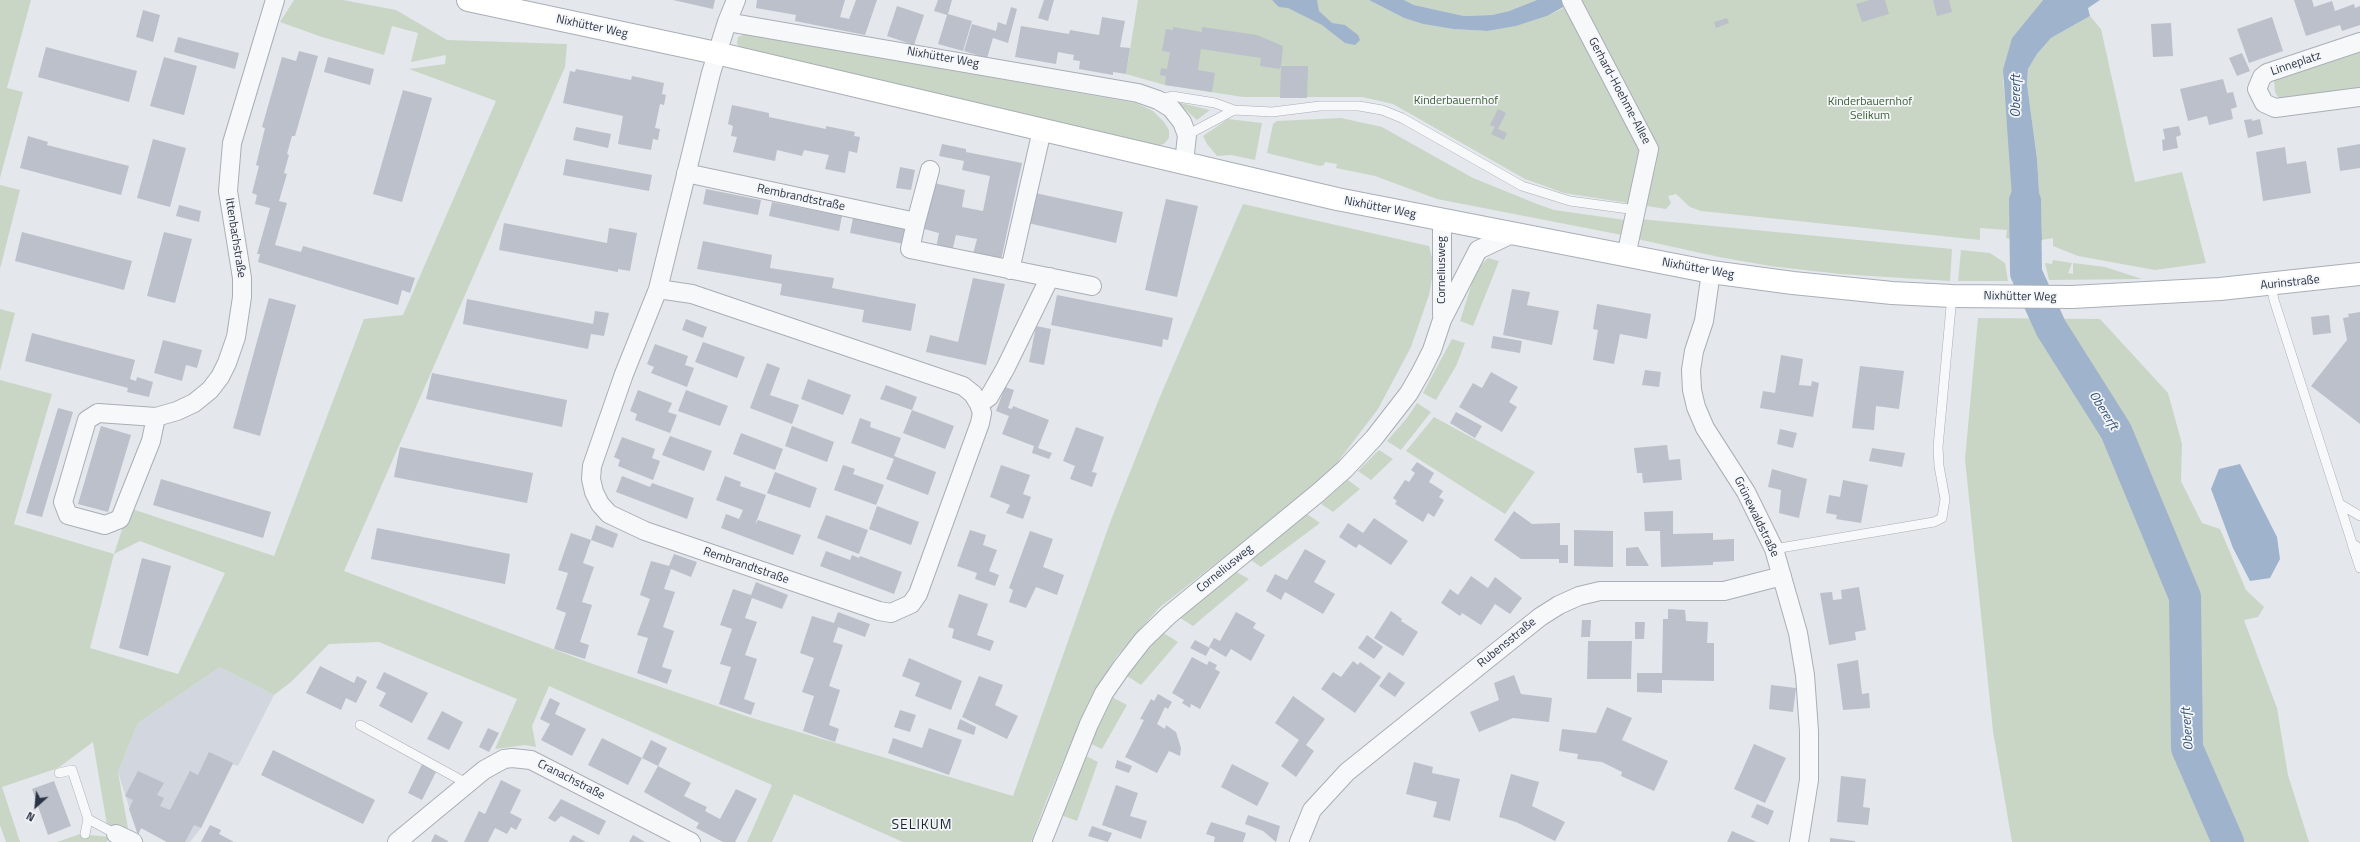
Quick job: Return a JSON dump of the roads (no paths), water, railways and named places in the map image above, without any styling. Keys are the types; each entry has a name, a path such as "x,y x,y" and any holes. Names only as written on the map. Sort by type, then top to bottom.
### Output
{"main road":[{"name":"Nixhütter Weg","path":"468,0 716,53 1337,199 1711,272 1793,283 1952,296 2072,297 2220,289"},
{"name":"Aurinstraße","path":"2220,289 2271,285 2360,274"}],"street":[{"name":"Ittenbachstraße","path":"156,417 151,441 120,519 105,525 68,515 63,502 87,420 98,413 156,417 177,411 194,403 210,390 220,377 227,363 236,337 242,303 242,278 228,192 232,143 275,0"},
{"path":"716,53 736,0"},
{"name":"Gerhard-Hoehme-Allee","path":"1574,5 1649,149 1626,256"},
{"name":"Nixhütter Weg","path":"727,22 1138,93 1158,100 1171,108 1182,122 1187,135"},
{"name":"Linneplatz","path":"2360,42 2267,73 2262,77 2258,89 2264,103 2275,108 2360,97"},
{"name":"Rembrandtstraße","path":"716,53 658,289 624,374 598,445 591,473 594,492 604,509 618,519 645,531 878,612 891,613 902,610 911,604 918,594 978,429 982,414 979,404"},
{"path":"1010,270 1042,130"},
{"path":"1184,163 1187,135"},
{"path":"930,170 910,249 1092,286"},
{"name":"Rembrandtstraße","path":"686,173 916,222"},
{"name":"Corneliusweg","path":"1442,220 1442,320"},
{"name":"Corneliusweg","path":"1042,842 1088,724 1104,693 1122,667 1143,640 1169,614 1318,493 1345,469 1374,438 1409,393 1422,372 1432,350 1442,320 1478,250 1512,234"},
{"name":"Grünewaldstraße","path":"1711,272 1704,320 1694,351 1691,370 1696,407 1705,428 1746,492 1774,549 1798,633 1805,682 1809,780 1799,842"},
{"path":"658,289 692,294 963,386 972,394 979,404 989,397 1005,369 1050,277"},
{"name":"Rubensstraße","path":"1299,842 1312,810 1347,772 1540,617 1559,605 1579,596 1600,591 1724,591 1782,576"},
{"name":"Cranachstraße","path":"397,842 484,770 504,759 531,760 691,842"},
{"path":"116,834 133,842"}],"lane":[{"name":"Nixhütter Weg","path":"1158,100 1172,96 1215,103 1234,110 1272,112 1320,106 1359,106 1382,110 1402,118 1522,186 1570,201 1636,210"},
{"path":"1187,135 1234,110"},
{"path":"2271,285 2274,300 2360,568"},
{"path":"1774,549 1934,522 1942,518 1945,509 1945,499 1939,466 1938,447 1952,296"},
{"path":"2340,504 2360,516"},
{"path":"2352,542 2360,549"},
{"path":"360,725 468,784"},
{"path":"59,773 72,770 88,819 85,834"},
{"path":"88,819 116,834"}],"water":[{"path":"1272,0 1317,0 1319,11 1332,23 1345,25 1358,35 1360,40 1355,45 1345,43 1322,25 1288,8 1279,7"},
{"path":"1369,0 1404,0 1414,5 1464,16 1492,15 1509,11 1537,0 1576,0 1547,16 1516,26 1488,31 1453,29 1423,24 1404,18"},
{"path":"2043,0 2100,0 2088,8 2090,16 2051,38 2037,54 2028,69 2027,84 2037,159 2042,240 2037,245 2020,244 2015,240 2003,70 2012,38"},
{"path":"2240,464 2277,537 2280,559 2270,578 2250,581 2233,548 2211,489 2219,469"}],"waterway":[{"name":"Obererft","path":"2025,201 2026,273 2051,328 2116,431 2185,597 2187,748 2228,842"}],"district":[{"name":"SELIKUM","path":"922,826"}],"park label":[{"name":"Kinderbauernhof","path":"1456,101"},
{"name":"Kinderbauernhof Selikum","path":"1870,109"}]}
